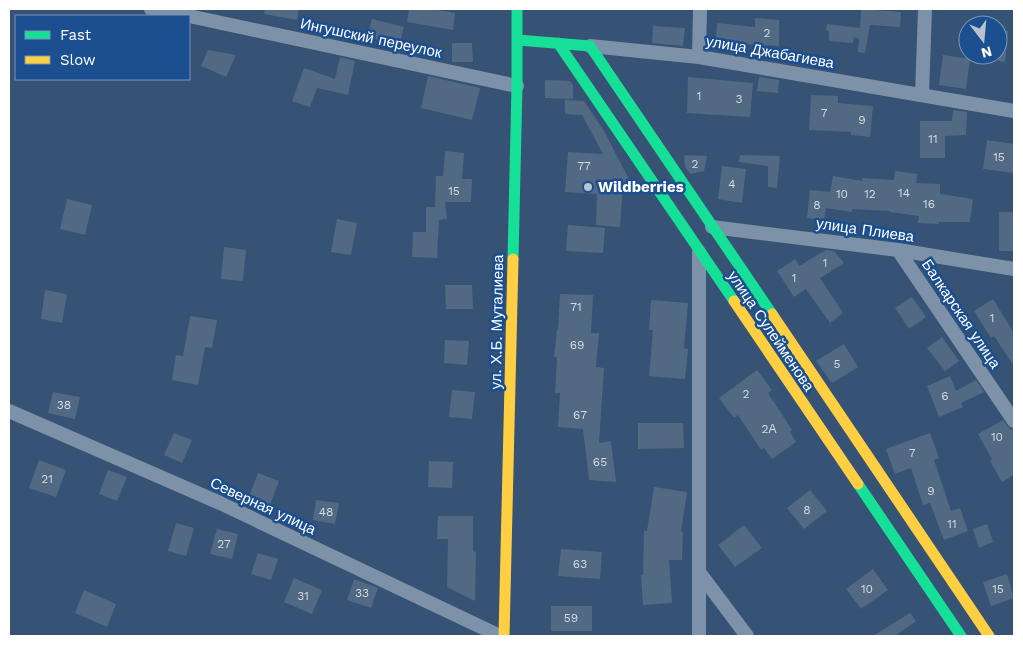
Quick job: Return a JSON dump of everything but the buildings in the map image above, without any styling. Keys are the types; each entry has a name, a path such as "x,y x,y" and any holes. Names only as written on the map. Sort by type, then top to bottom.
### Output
{"main road":[{"name":"ул. Х.Б. Муталиева","path":"504,636 518,40 517,9"},
{"name":"улица Джабагиева","path":"518,40 590,46"},
{"name":"улица Сулейменова","path":"558,43 961,636"},
{"name":"улица Сулейменова","path":"590,46 989,636"}],"street":[{"name":"Ингушский переулок","path":"152,9 183,15"},
{"path":"699,56 700,9"},
{"path":"922,95 925,9"},
{"name":"Ингушский переулок","path":"190,16 517,86"},
{"name":"улица Джабагиева","path":"590,46 699,56 1014,111"},
{"name":"улица Плиева","path":"712,227 898,250 1014,269"},
{"name":"Балкарская улица","path":"898,250 1014,421"},
{"path":"699,252 699,636"},
{"name":"Северная улица","path":"9,411 220,503 500,636"},
{"path":"699,572 747,636"}],"traffic: fast":[{"path":"513,259 517,9"},
{"path":"518,40 590,46 772,314"},
{"path":"558,43 734,301"},
{"path":"858,484 961,636"}],"traffic: slow":[{"path":"504,636 513,259"},
{"path":"734,301 858,484"},
{"path":"772,314 989,636"}],"place":[{"name":"Wildberries","path":"588,187"}]}
